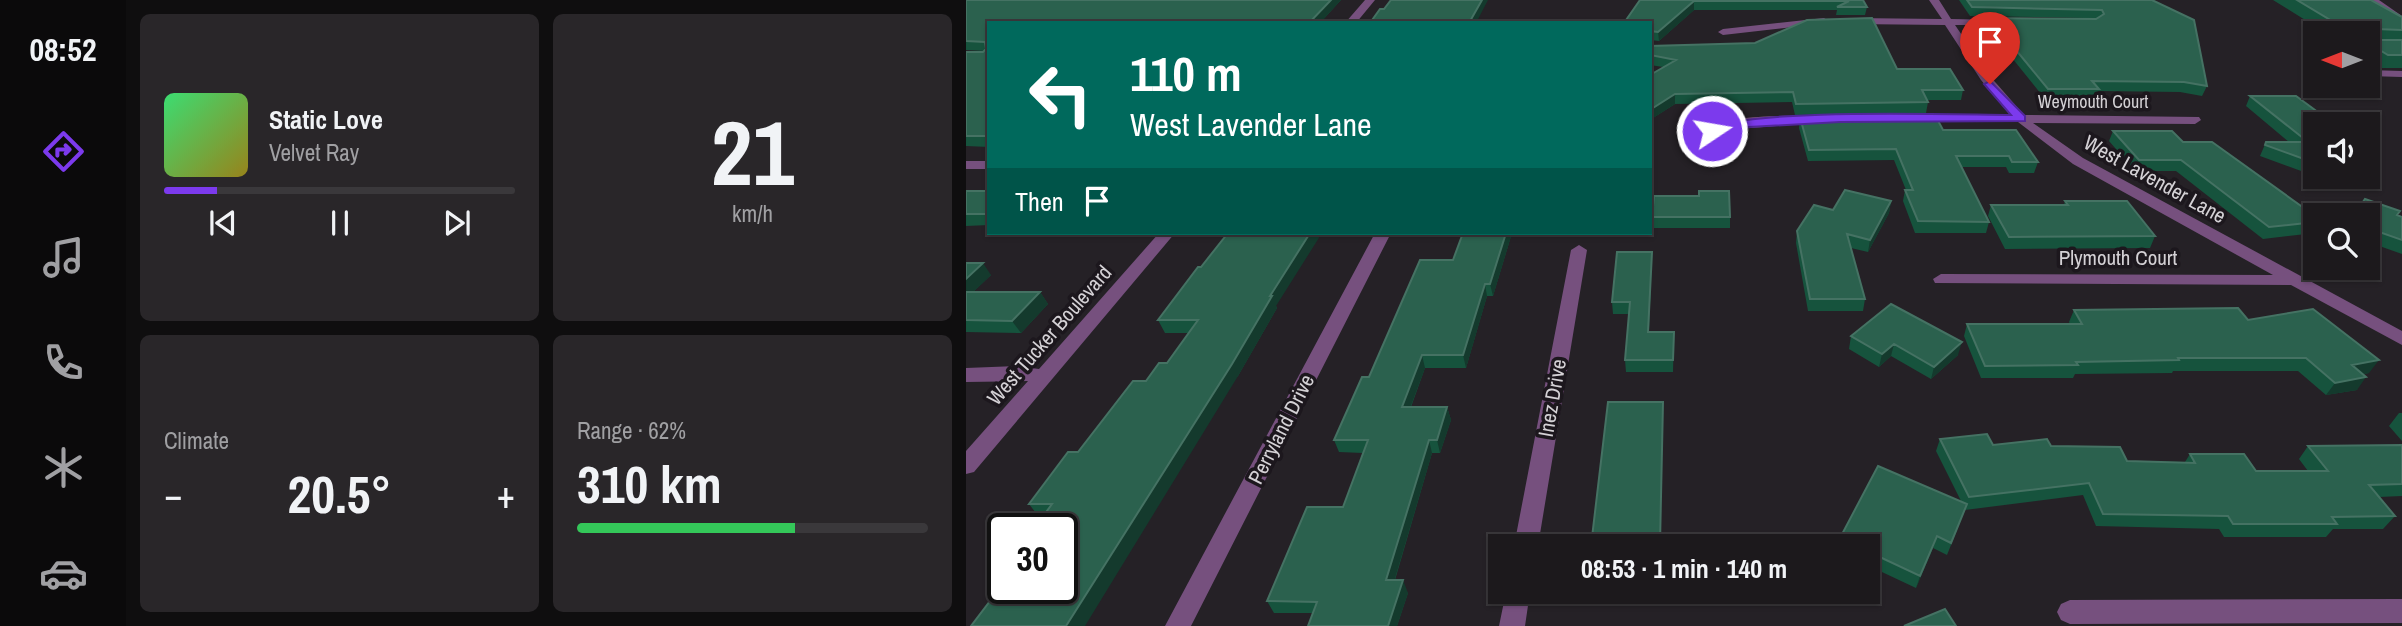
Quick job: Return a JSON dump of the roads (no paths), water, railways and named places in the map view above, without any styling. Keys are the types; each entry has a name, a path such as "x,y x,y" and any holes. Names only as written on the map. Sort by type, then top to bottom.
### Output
{"street":[{"path":"1352,21 1370,0"},
{"name":"West Lavender Lane","path":"1934,0 1990,84 2021,119 2078,161 2402,339"},
{"path":"2373,0 2402,20"},
{"path":"1723,32 1828,21 2014,22"},
{"path":"2380,74 2402,74"},
{"path":"1712,145 1712,131 1717,128 1749,123 1840,118"},
{"name":"Weymouth Court","path":"1896,118 2195,120"},
{"path":"966,165 987,165"},
{"name":"West Tucker Boulevard","path":"966,466 1165,235"},
{"name":"Perryland Drive","path":"1178,626 1382,235"},
{"name":"Inez Drive","path":"1528,534 1578,250"},
{"name":"Plymouth Court","path":"1941,279 2294,280"},
{"path":"966,375 1017,373 1043,376"},
{"path":"1512,626 1516,604"},
{"path":"2070,612 2402,611"}]}
